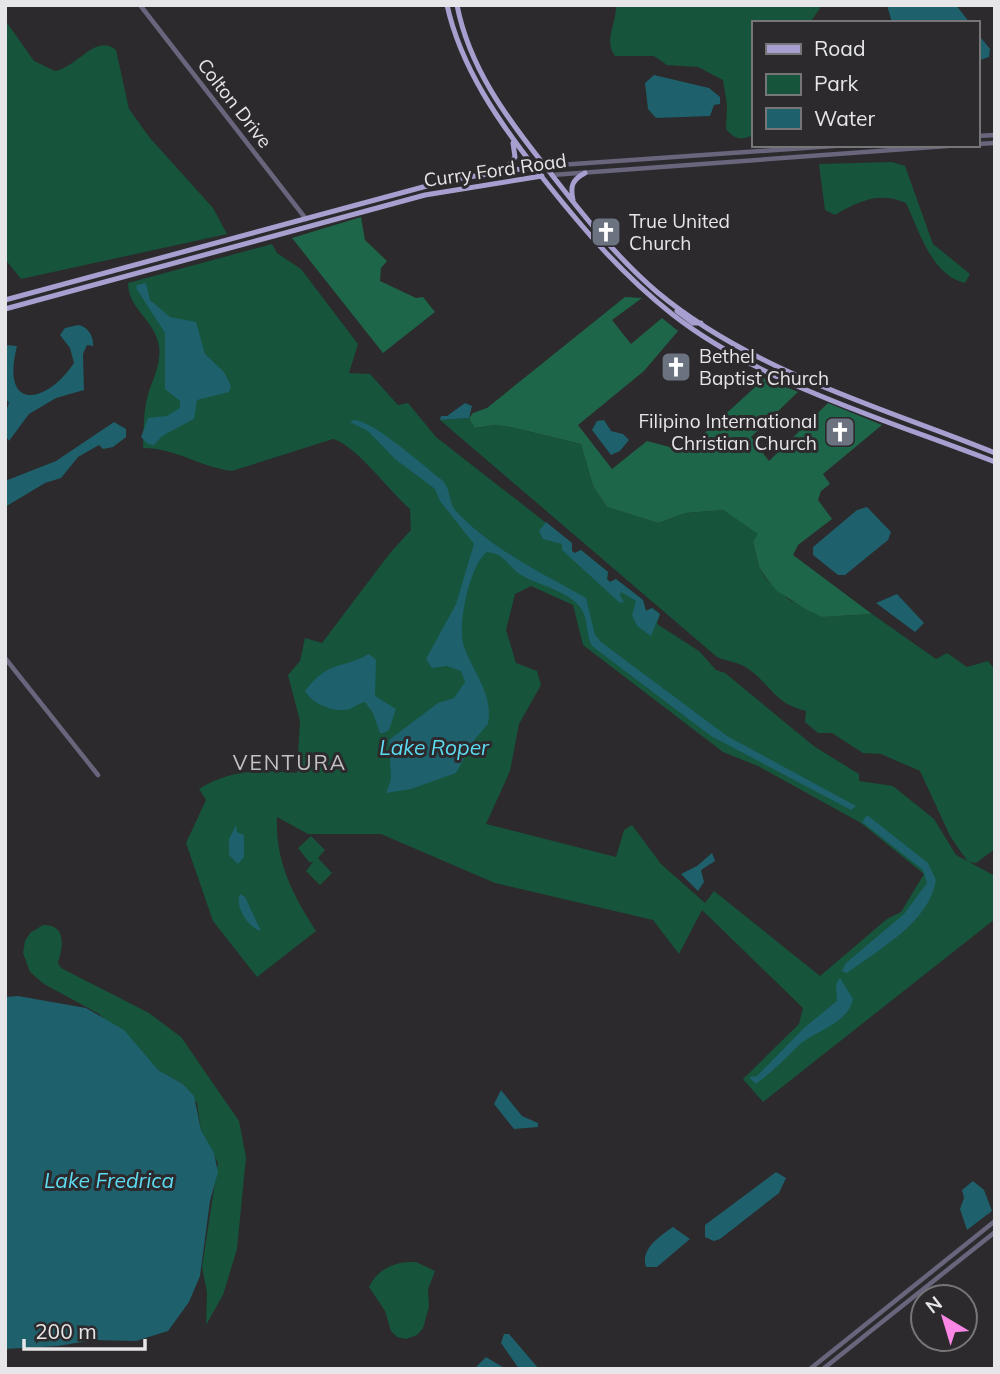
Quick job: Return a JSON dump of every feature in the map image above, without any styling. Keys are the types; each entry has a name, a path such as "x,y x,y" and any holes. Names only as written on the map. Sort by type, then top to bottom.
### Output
{"main road":[{"path":"447,5 475,79 510,136 583,228 644,291 706,338 770,373 995,462"},
{"path":"457,5 465,38"},
{"path":"450,16 455,19 500,108 574,203 611,247 648,284 701,323 802,378 995,453"},
{"path":"504,170 515,157 510,136"},
{"name":"Curry Ford Road","path":"5,300 392,195 504,170 545,166"},
{"path":"574,203 571,187 574,180 585,173"},
{"name":"Curry Ford Road","path":"5,309 437,192 552,176"},
{"path":"314,225 316,219 384,200 392,195"},
{"path":"214,252 223,247 298,226 306,219"},
{"path":"583,228 634,278 648,284"},
{"path":"644,291 652,291 693,323 701,323"}],"street":[{"name":"Colton Drive","path":"140,5 306,219"},
{"name":"Curry Ford Road","path":"545,166 819,147"},
{"name":"Curry Ford Road","path":"552,176 934,147"},
{"path":"5,658 98,775"},
{"path":"810,1369 995,1222"},
{"path":"823,1369 995,1232"}],"green space":[{"path":"616,5 822,5 811,21 752,21 752,135 745,138 735,137 726,129 727,105 723,80 698,67 667,65 654,56 615,56 610,38"},
{"path":"5,20 34,61 55,71 63,69 93,48 108,46 116,50 129,109 150,138 213,208 227,234 21,279 5,259"},
{"path":"892,162 905,166 933,244 970,274 965,283 943,271 935,261 921,238 906,203 896,199 878,198 861,202 835,215 825,210 819,164"},
{"path":"361,217 365,240 387,261 381,268 380,281 416,298 423,297 435,312 383,353 292,238"},
{"path":"272,244 277,253 301,269 358,344 349,373 370,374 398,405 408,403 436,437 572,543 572,551 575,553 581,550 608,572 607,579 610,582 616,579 643,600 646,611 652,608 660,614 657,624 699,651 716,670 725,673 815,747 859,774 859,781 893,786 934,819 956,855 995,876 995,919 763,1102 743,1079 799,1024 803,1008 702,910 679,954 653,920 495,883 381,834 308,834 277,817 282,863 300,904 316,931 257,977 213,921 186,843 206,800 199,789 211,782 247,772 297,773 300,721 288,675 300,661 305,638 322,643 390,553 411,530 410,509 362,459 333,439 232,471 166,451 143,448 145,409 159,361 159,346 157,337 132,300 128,283","holes":["531,586 573,605 583,645 723,752 758,766 861,823 924,874 901,912 887,919 820,976 714,891 705,903 661,864 632,825 624,830 616,857 486,824 510,771 519,724 541,685 537,671 516,663 506,630 515,594"]},
{"path":"625,297 642,298 612,320 631,344 662,318 678,331 644,371 578,425 612,469 647,441 685,451 765,378 798,392 751,437 769,461 828,403 882,425 823,474 830,484 821,491 818,500 832,519 798,545 793,555 872,614 822,617 777,591 759,567 753,542 758,534 723,510 686,513 658,523 607,507 593,486 581,444 511,427 494,425 475,428 469,418 473,413 487,408"},
{"path":"469,418 476,428 494,425 511,427 581,444 593,486 607,507 658,523 686,513 723,510 759,534 753,543 759,567 766,579 788,599 822,617 872,614 936,659 947,653 967,667 988,661 995,670 995,849 976,863 968,862 950,836 920,771 881,754 863,753 832,733 818,733 805,722 806,711 786,703 744,666 717,657 440,420"},
{"path":"311,836 325,850 318,858 332,873 320,885 306,871 313,862 309,862 298,848"},
{"path":"43,925 51,926 60,933 62,944 58,963 61,968 149,1013 181,1037 239,1121 246,1157 237,1249 223,1295 206,1325 207,1292 202,1267 218,1163 201,1130 197,1103 183,1084 158,1070 99,1014 44,984 30,972 23,953 25,941 30,933"},
{"path":"416,1262 435,1271 428,1289 429,1307 423,1328 417,1335 406,1339 397,1337 391,1331 385,1311 369,1287 377,1275 388,1267"}],"water":[{"path":"887,5 956,5 968,21 891,21"},
{"path":"979,35 990,49 989,57 979,60"},
{"path":"654,75 709,88 720,97 720,104 714,105 710,116 656,118 648,109 645,83"},
{"path":"146,283 150,300 170,317 196,322 205,354 224,372 231,386 229,392 197,400 194,419 162,436 154,445 148,444 141,437 148,418 167,416 180,408 180,401 165,389 165,333 136,288 137,285"},
{"path":"78,325 87,330 93,343 93,346 87,345 83,354 84,390 56,398 29,414 9,441 4,427 9,403 5,397 5,345 17,346 13,368 15,383 20,392 29,395 40,393 63,377 74,363 70,348 60,335 65,328"},
{"path":"465,403 472,406 469,418 440,420 441,416 447,416"},
{"name":"Lake Roper","path":"354,420 386,436 442,480 455,510 484,537 586,598 595,635 601,642 727,736 856,806 851,810 711,736 592,646 584,614 571,598 521,575 502,558 487,552 475,568 467,594 462,634 463,643 488,702 488,724 475,739 456,773 411,789 386,793 391,779 389,740 438,703 454,698 465,682 461,671 447,666 432,668 426,659 456,604 474,544 440,501 435,489 395,459 368,431 350,422"},
{"path":"604,420 611,431 623,434 629,440 620,451 611,455 592,430 597,421"},
{"path":"114,422 126,429 126,437 113,447 103,449 99,445 78,457 61,478 45,483 5,507 5,481 56,461"},
{"path":"867,507 891,532 888,540 845,575 838,575 813,555 813,547 857,510"},
{"path":"546,522 572,543 572,551 575,553 581,550 608,572 607,579 610,582 616,579 643,600 646,611 652,608 660,614 651,636 637,626 632,615 636,601 621,592 620,596 624,602 620,603 562,550 562,544 543,539 539,531"},
{"path":"897,594 924,623 915,632 876,603"},
{"path":"369,654 376,660 375,696 396,709 389,730 384,733 380,733 373,713 365,702 347,710 333,709 317,703 305,691 321,674"},
{"path":"867,815 928,863 936,880 924,909 913,922 901,934 847,973 842,971 846,963 904,914 927,883 923,870 862,822"},
{"path":"236,825 237,832 244,835 244,857 238,864 229,855 229,839"},
{"path":"712,853 715,861 701,870 704,882 698,891 681,874 697,866"},
{"path":"240,894 245,897 261,931 252,926 244,916 239,905"},
{"path":"840,978 853,999 844,1016 803,1042 756,1084 749,1077 757,1076 804,1028 837,1001 836,984"},
{"name":"Lake Fredrica","path":"18,996 86,1008 124,1030 158,1070 183,1084 194,1096 201,1130 214,1153 218,1172 210,1201 200,1276 189,1302 168,1331 136,1341 94,1340 58,1346 5,1349 5,997"},
{"path":"501,1090 522,1116 538,1123 538,1127 514,1129 494,1104"},
{"path":"776,1172 786,1178 779,1193 720,1239 714,1241 705,1237 705,1225"},
{"path":"973,1181 984,1190 992,1211 967,1230 960,1209 964,1198 962,1190"},
{"path":"673,1227 690,1239 657,1267 646,1267 648,1249"},
{"path":"504,1334 509,1334 539,1369 519,1369 501,1343"},
{"path":"486,1357 506,1369 474,1369"}],"place":[{"name":"True United Church","path":"606,232"},
{"name":"Bethel Baptist Church","path":"676,367"},
{"name":"Filipino International Christian Church","path":"840,432"}],"district":[{"name":"VENTURA","path":"290,763"}]}
